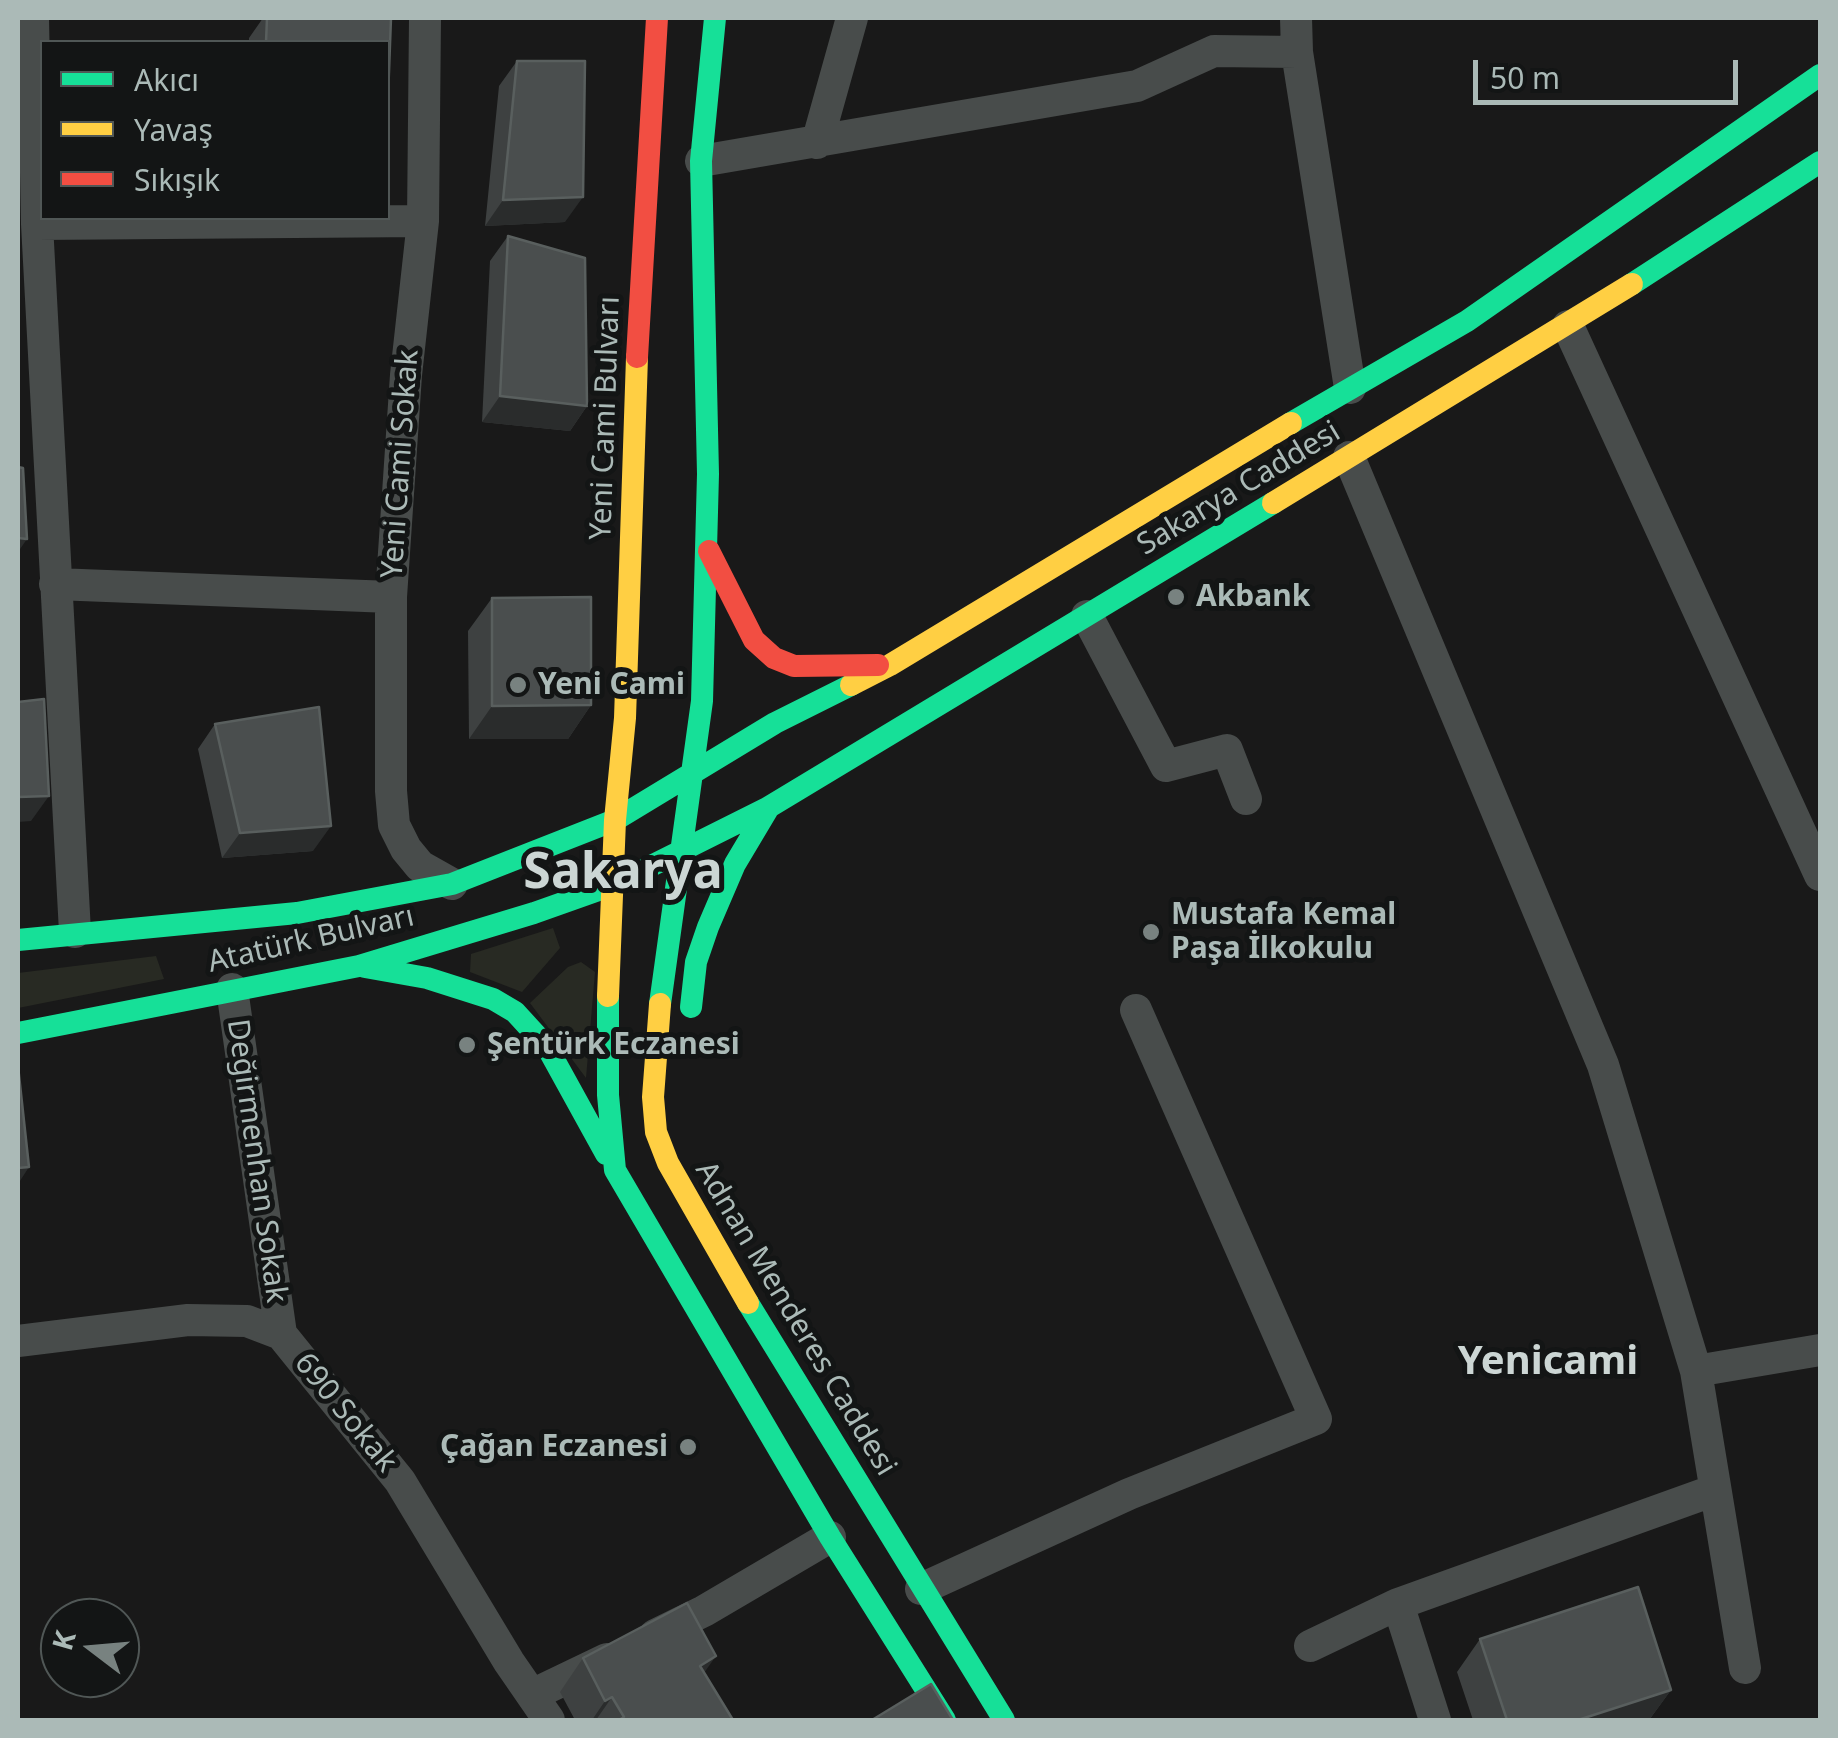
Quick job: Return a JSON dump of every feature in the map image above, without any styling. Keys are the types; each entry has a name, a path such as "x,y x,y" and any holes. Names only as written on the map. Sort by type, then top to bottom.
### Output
{"main road":[{"name":"Yeni Cami Bulvarı","path":"613,884 657,18"},
{"path":"692,774 702,701 707,549 701,161 715,18"},
{"name":"Sakarya Caddesi","path":"615,820 775,722 890,665 1467,321 1820,74"},
{"name":"Sakarya Caddesi","path":"680,853 769,808 1568,326 1820,162"},
{"path":"707,549 754,640 774,658 794,666 890,665"},
{"path":"559,843 594,807 623,743"},
{"name":"Adnan Menderes Caddesi","path":"692,774 661,982 653,1098 656,1132 668,1163 708,1236 1004,1720"},
{"path":"690,1028 696,962 708,927 735,864 769,808"},
{"name":"Atatürk Bulvarı","path":"18,940 298,913 452,884 615,820"},
{"name":"Atatürk Bulvarı","path":"18,1034 359,966 534,913 613,884 680,853"},
{"path":"613,884 608,958 608,1095 615,1170"},
{"path":"359,966 427,978 493,999 515,1012 547,1047 830,1538 945,1720"},
{"path":"690,1160 708,1236"}],"street":[{"path":"33,18 36,224 75,932"},
{"name":"Yeni Cami Sokak","path":"426,18 423,222 406,375 391,597 390,791 394,825 406,849 420,866 452,884"},
{"path":"818,143 852,18"},
{"path":"1296,18 1296,52 1350,388"},
{"path":"701,161 1137,86 1214,51 1296,52"},
{"path":"36,224 423,222"},
{"path":"1568,326 1820,875"},
{"path":"1350,457 1604,1065 1696,1372 1744,1668"},
{"path":"55,584 391,597"},
{"path":"1087,616 1166,766 1227,750 1246,800"},
{"name":"Değirmenhan Sokak","path":"232,989 281,1334"},
{"path":"922,1589 1129,1494 1316,1419 1136,1010"},
{"name":"690 Sokak","path":"18,1341 188,1320 247,1321 281,1334 400,1481 540,1708"},
{"path":"1696,1372 1820,1350"},
{"path":"1310,1646 1398,1604 1715,1490"},
{"path":"540,1708 830,1538"},
{"path":"1398,1604 1435,1720"}],"shaded area":[{"path":"553,928 560,948 522,992 470,972 471,954"},
{"path":"156,956 164,979 18,1008 18,973"},
{"path":"581,962 595,972 586,1078 530,1003 568,967"}],"building":[{"path":"267,18 391,18 390,45 390,40 266,40"},
{"path":"517,61 585,61 583,197 503,200"},
{"path":"508,236 585,258 587,406 500,396"},
{"path":"18,467 23,468 27,539 18,538"},
{"path":"591,597 591,705 492,706 492,598"},
{"path":"44,699 49,796 18,797 18,702"},
{"path":"319,707 331,826 240,833 215,724"},
{"path":"18,1066 29,1167 18,1168"},
{"path":"1638,1587 1671,1690 1578,1720 1507,1720 1480,1639"},
{"path":"687,1603 716,1656 700,1666 733,1720 619,1720 624,1717 612,1697 605,1701 583,1658"},
{"path":"931,1684 953,1720 872,1720"}],"traffic: fast":[{"path":"660,1004 702,701 708,474 701,161 715,18"},
{"path":"1291,423 1467,321 1820,75"},
{"path":"1632,284 1820,162"},
{"path":"18,1033 359,966 613,885 769,807 1273,503"},
{"path":"18,940 297,913 452,884 615,820 775,723 851,685"},
{"path":"691,1007 696,962 708,927 735,864 769,807"},
{"path":"365,967 427,978 493,999 515,1012 547,1047 606,1154"},
{"path":"608,996 608,1095 615,1170 830,1537 945,1720"},
{"path":"748,1303 1004,1720"}],"traffic: slow":[{"path":"1273,503 1632,284"},
{"path":"608,996 615,820 625,718 637,357"},
{"path":"851,685 1291,423"},
{"path":"660,1004 653,1097 656,1132 668,1163 748,1303"}],"traffic: jam":[{"path":"637,357 657,18"},
{"path":"709,551 754,640 774,658 794,666 878,665"}],"place":[{"name":"Akbank","path":"1176,597"},
{"name":"Yeni Cami","path":"518,685"},
{"name":"Mustafa Kemal Paşa İlkokulu","path":"1151,932"},
{"name":"Şentürk Eczanesi","path":"467,1045"},
{"name":"Çağan Eczanesi","path":"688,1447"}],"district":[{"name":"Sakarya","path":"623,874"},
{"name":"Yenicami","path":"1548,1363"}]}
